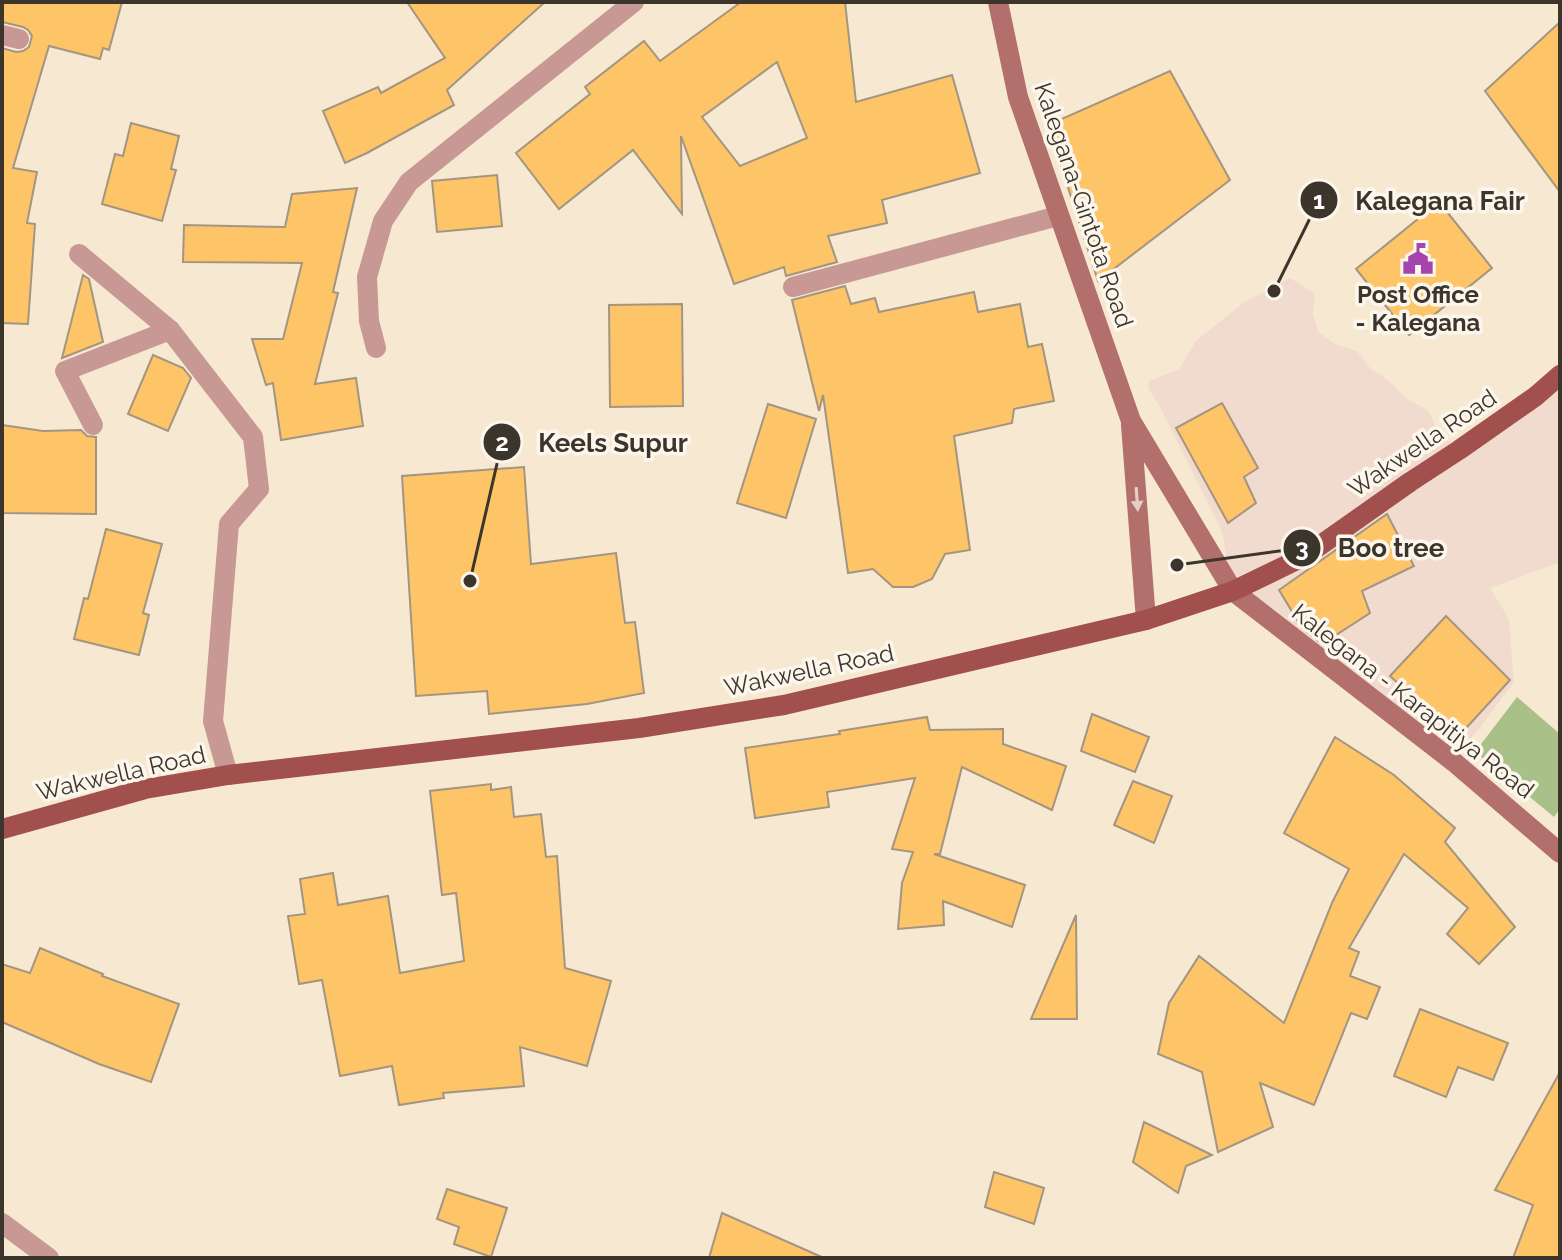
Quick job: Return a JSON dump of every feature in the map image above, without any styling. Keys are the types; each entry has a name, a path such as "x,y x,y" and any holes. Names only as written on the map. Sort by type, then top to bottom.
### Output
{"main road":[{"name":"Kalegana-Gintota Road","path":"998,2 1018,97 1131,421 1233,591"},
{"name":"Wakwella Road","path":"2,829 145,789 228,775 639,728 784,705 1146,620 1233,591 1305,556 1536,396 1560,375"},
{"name":"Kalegana-Gintota Road","path":"1131,421 1146,620"},
{"name":"Kalegana - Karapitiya Road","path":"1233,591 1454,762 1560,853"}],"street":[{"path":"376,348 369,321 367,277 383,221 409,182 634,2"},
{"path":"793,287 1058,216"},
{"path":"79,254 170,330 253,437 259,489 229,524 213,721 228,775"},
{"path":"93,425 65,371 170,330"},
{"path":"2,1223 49,1258"}],"shaded area":[{"path":"1290,278 1315,294 1313,314 1318,332 1337,345 1357,351 1370,368 1407,399 1428,410 1437,430 1459,450 1560,375 1560,562 1490,588 1509,619 1514,682 1454,762 1233,591 1222,532 1148,388 1149,381 1179,369 1196,341 1243,303"}],"green space":[{"path":"1517,697 1560,734 1560,809 1554,817 1475,752"}],"building":[{"path":"2,2 122,2 109,50 103,48 100,59 49,46 13,168 37,172 27,223 35,224 28,324 2,323 2,48 23,51 29,47 32,36 23,27 2,22"},
{"path":"407,2 545,2 447,90 454,105 345,163 323,111 378,87 381,93 445,58"},
{"path":"741,2 845,2 856,102 952,75 980,173 882,200 887,223 828,236 837,262 786,276 784,267 734,284 681,136 682,214 633,150 559,209 516,153 590,94 585,87 644,41 660,61","holes":["777,62 807,138 740,166 702,117"]},
{"path":"1560,22 1560,192 1485,91"},
{"path":"1170,71 1230,180 1098,281 1048,125"},
{"path":"131,123 179,136 171,169 176,170 162,221 102,204 115,154 123,156"},
{"path":"497,175 502,226 437,232 432,181"},
{"path":"357,188 333,292 338,293 315,384 356,378 363,426 281,440 273,383 266,385 252,339 283,339 302,263 183,262 184,225 285,227 292,194"},
{"path":"1439,202 1492,268 1409,335 1356,269"},
{"path":"83,275 89,279 103,342 62,358"},
{"path":"845,286 851,304 875,298 879,312 974,292 978,312 1020,304 1028,347 1042,344 1054,401 1014,409 1012,423 954,436 970,550 945,554 932,579 913,587 893,587 873,569 848,573 823,395 819,411 792,300"},
{"path":"682,304 683,406 610,407 609,305"},
{"path":"153,355 183,368 191,378 168,431 128,414"},
{"path":"1222,403 1258,468 1244,477 1256,503 1228,523 1176,428"},
{"path":"768,404 816,419 786,518 737,503"},
{"path":"2,425 43,431 81,430 87,436 96,437 96,514 2,513"},
{"path":"524,467 531,564 616,553 625,623 635,622 644,693 587,704 489,714 487,691 416,696 402,476"},
{"path":"1387,514 1414,566 1362,591 1370,613 1322,644 1302,628 1279,590"},
{"path":"106,529 162,544 143,613 149,615 139,655 74,639"},
{"path":"1446,616 1510,680 1458,737 1390,676"},
{"path":"1092,714 1149,737 1135,772 1081,751"},
{"path":"927,717 930,730 1003,729 1003,744 1066,766 1052,810 962,767 940,854 934,854 1025,885 1012,927 943,901 944,925 898,929 902,883 913,852 892,849 915,778 827,792 829,807 755,818 745,748"},
{"path":"1335,737 1394,775 1455,828 1445,842 1515,927 1479,964 1447,934 1468,908 1404,854 1349,948 1359,952 1350,976 1380,987 1367,1019 1351,1013 1314,1105 1260,1083 1273,1127 1218,1152 1202,1072 1158,1054 1169,1003 1199,956 1284,1023 1332,903 1349,869 1284,833"},
{"path":"1133,781 1172,796 1154,843 1114,825"},
{"path":"491,784 491,790 511,787 514,817 541,814 546,857 557,856 565,968 611,981 587,1066 520,1047 524,1086 443,1093 444,1098 399,1105 392,1066 340,1076 322,980 299,984 288,916 305,914 300,879 333,873 338,905 388,896 400,973 464,961 456,893 442,895 430,791"},
{"path":"1076,915 1077,1019 1031,1019"},
{"path":"40,948 102,976 179,1004 151,1082 99,1064 2,1022 2,964 30,973"},
{"path":"1420,1009 1508,1043 1493,1080 1458,1067 1446,1097 1394,1076"},
{"path":"1560,1072 1560,1258 1513,1258 1533,1205 1495,1190"},
{"path":"1144,1122 1212,1155 1186,1166 1178,1193 1133,1162"},
{"path":"994,1172 1044,1188 1034,1224 985,1207"},
{"path":"447,1189 507,1208 491,1257 454,1244 459,1227 437,1219"},
{"path":"722,1213 824,1258 709,1258"}],"place":[{"name":"Post Office - Kalegana","path":"1418,259"},
{"name":"Kalegana Fair","path":"1274,291"},
{"name":"Boo tree","path":"1177,565"},
{"name":"Keels Supur","path":"470,581"}]}
